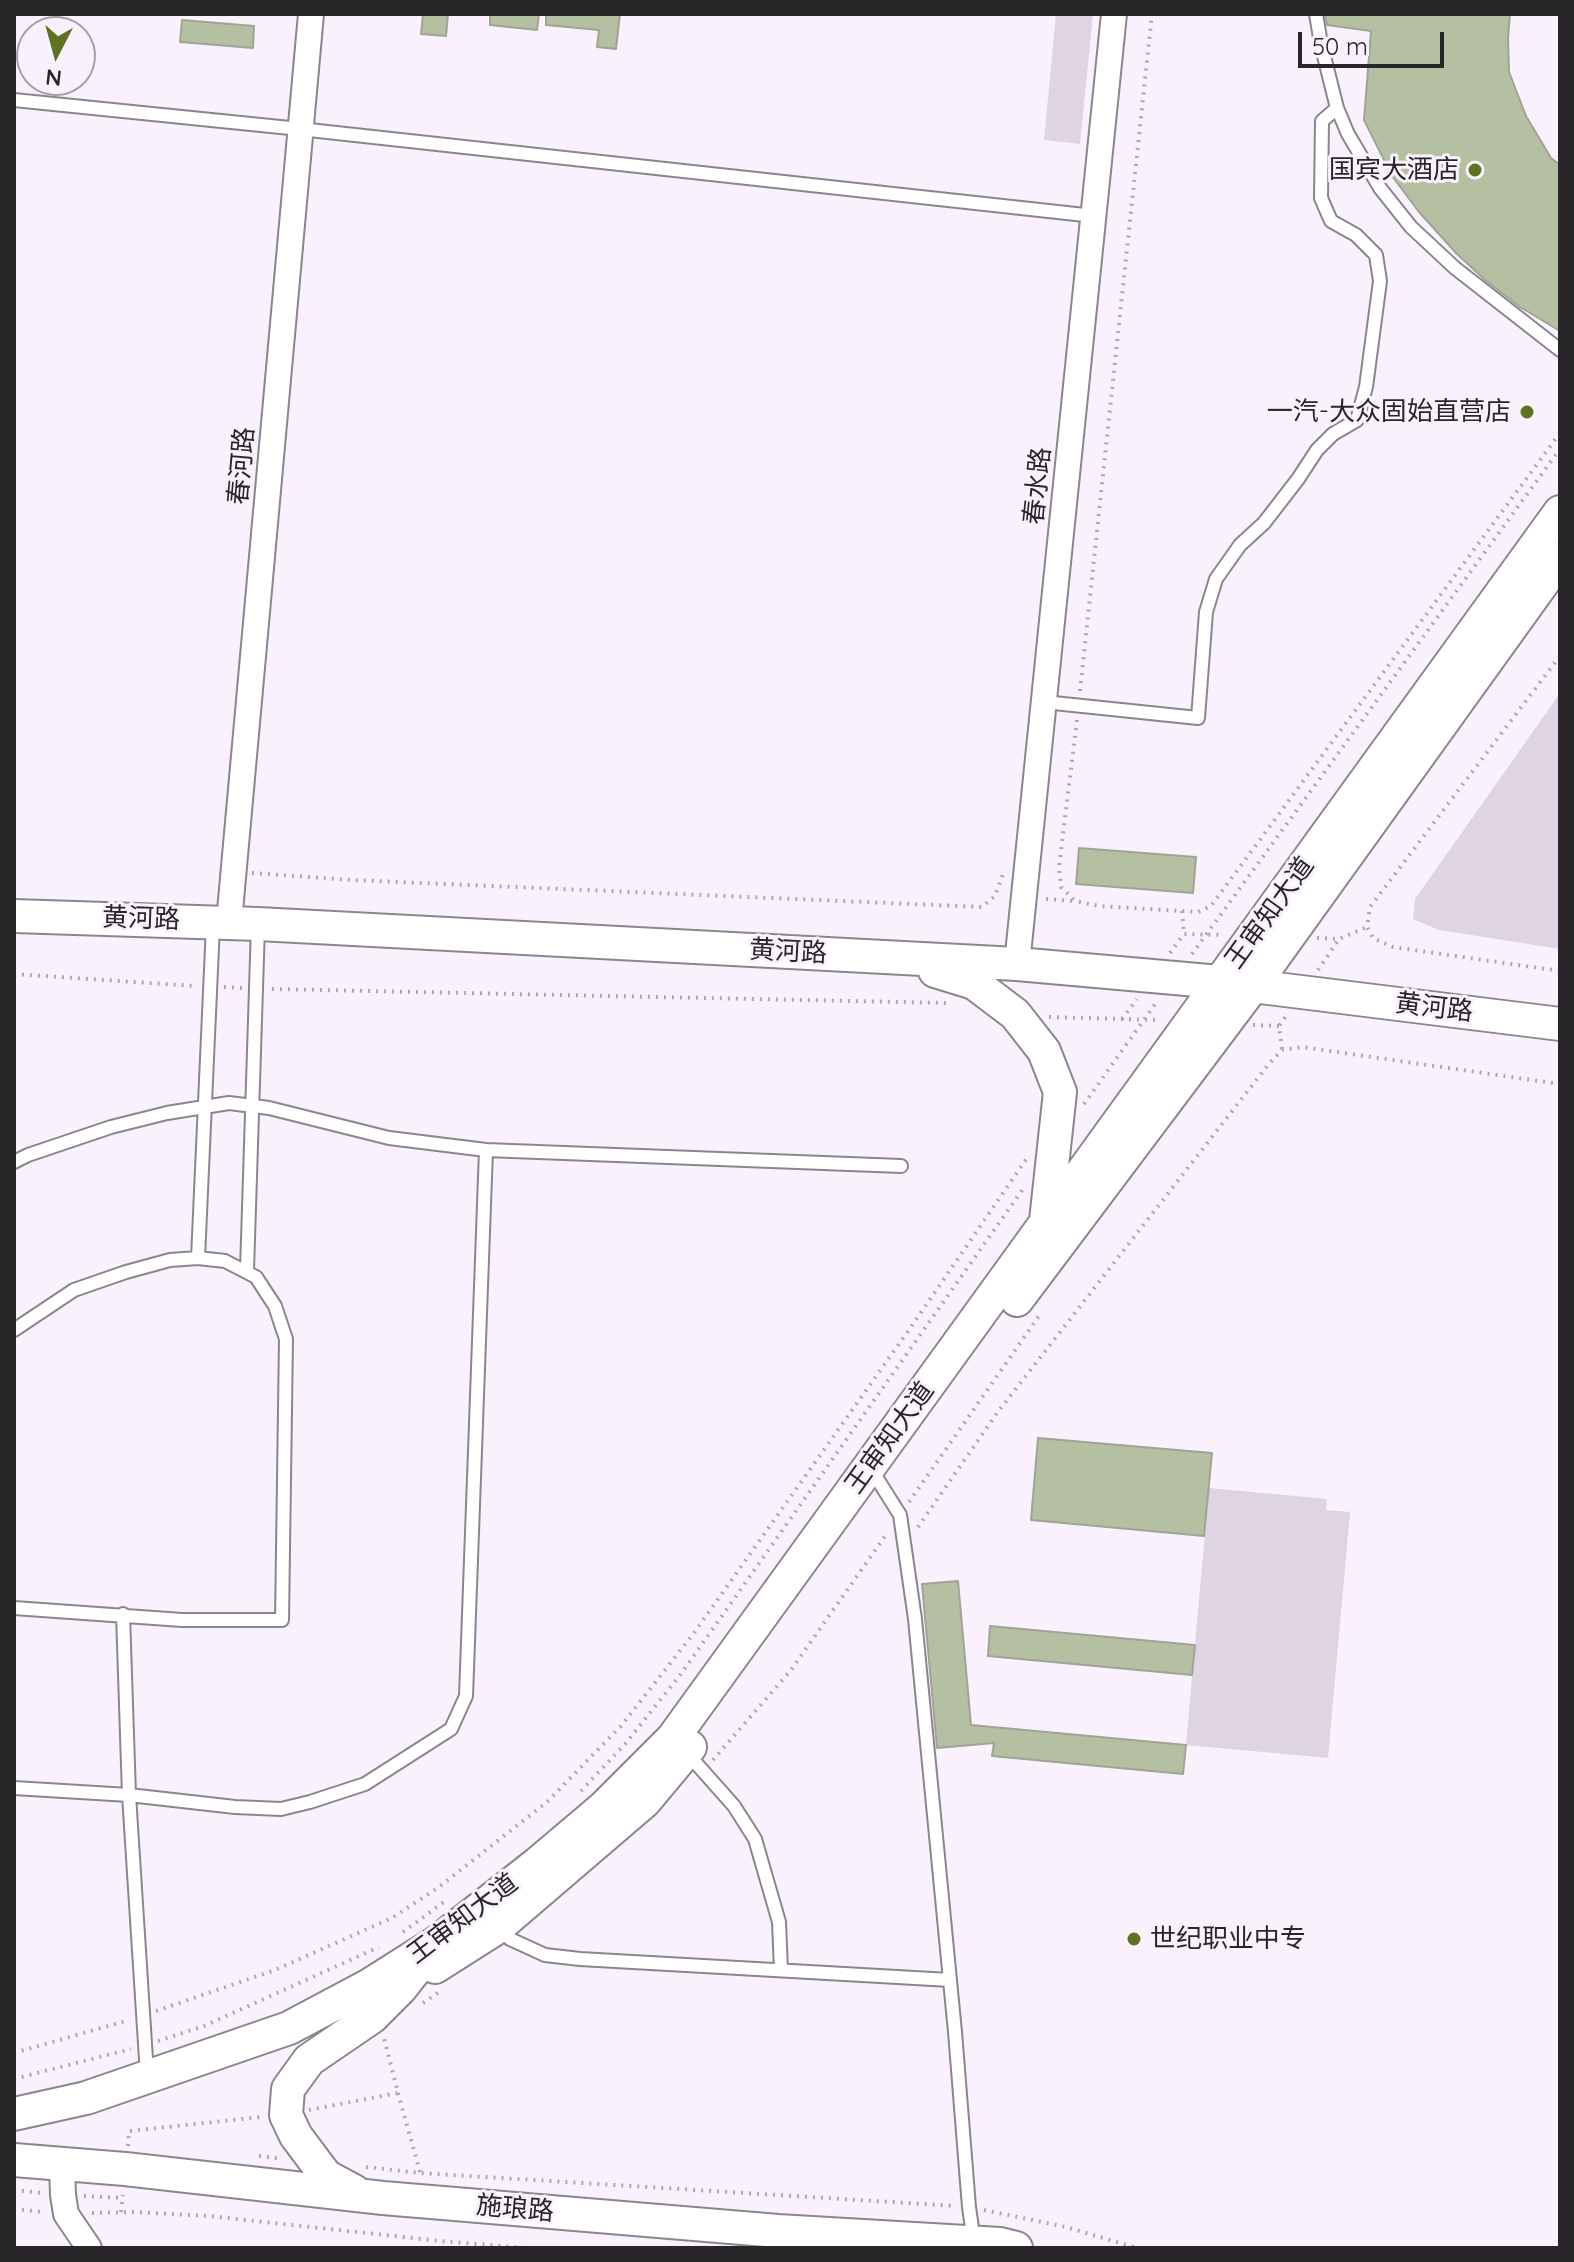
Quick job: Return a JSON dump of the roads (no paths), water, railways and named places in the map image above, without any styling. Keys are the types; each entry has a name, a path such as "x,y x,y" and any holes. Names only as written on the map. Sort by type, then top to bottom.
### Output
{"main road":[{"name":"王审知大道","path":"14,2114 86,2098 289,2028 368,1986 436,1943 489,1918 603,1808 680,1745 875,1474 1045,1223 1208,1022 1220,982 1560,512"},
{"path":"875,1474 1208,1022 1253,986 1560,559"},
{"name":"黄河路","path":"14,916 233,923 1017,964 1220,982 1560,1024"},
{"path":"886,957 974,983 1015,1014 1044,1051 1060,1092 1045,1223"},
{"path":"363,2182 326,2176 314,2162 286,2115 288,2089 309,2060 372,2017 401,1988 489,1918"},
{"path":"14,2132 36,2130 218,2073 370,2007 401,1988 436,1943"},
{"name":"施琅路","path":"14,2160 62,2170 682,2233 938,2248"},
{"name":"施琅路","path":"14,2171 125,2169 363,2182 778,2231 1016,2248"}],"street":[{"name":"春河路","path":"233,923 234,871 311,14"},
{"name":"春水路","path":"1017,964 1114,14"},
{"path":"62,2170 66,2214 89,2248"}],"lane":[{"path":"1316,14 1337,108 1348,134 1380,188 1411,227 1455,268 1560,350"},
{"path":"14,100 1094,216"},
{"path":"1044,702 1198,718 1206,612 1216,579 1240,545 1264,523 1317,450 1333,434 1357,420 1366,387 1380,281 1376,255 1356,235 1331,221 1321,198 1322,121 1337,108"},
{"path":"198,1258 210,987 233,923"},
{"path":"233,923 255,988 247,1270"},
{"path":"14,1162 111,1127 229,1103 310,1117 389,1138 486,1150 901,1166"},
{"path":"14,1788 281,1809 365,1784 451,1729 466,1696 486,1150"},
{"path":"14,1330 74,1290 170,1260 198,1258 225,1261 256,1277 275,1306 286,1339 282,1620 182,1620 14,1608"},
{"path":"875,1474 900,1515 915,1619 974,2243"},
{"path":"123,1614 129,1795 148,2078"},
{"path":"680,1745 734,1806 755,1839 779,1922 781,1970"},
{"path":"489,1918 510,1939 545,1955 950,1980"}],"place":[{"name":"国宾大酒店","path":"1475,170"},
{"name":"一汽-大众固始直营店","path":"1527,412"},
{"name":"世纪职业中专","path":"1134,1939"}]}
